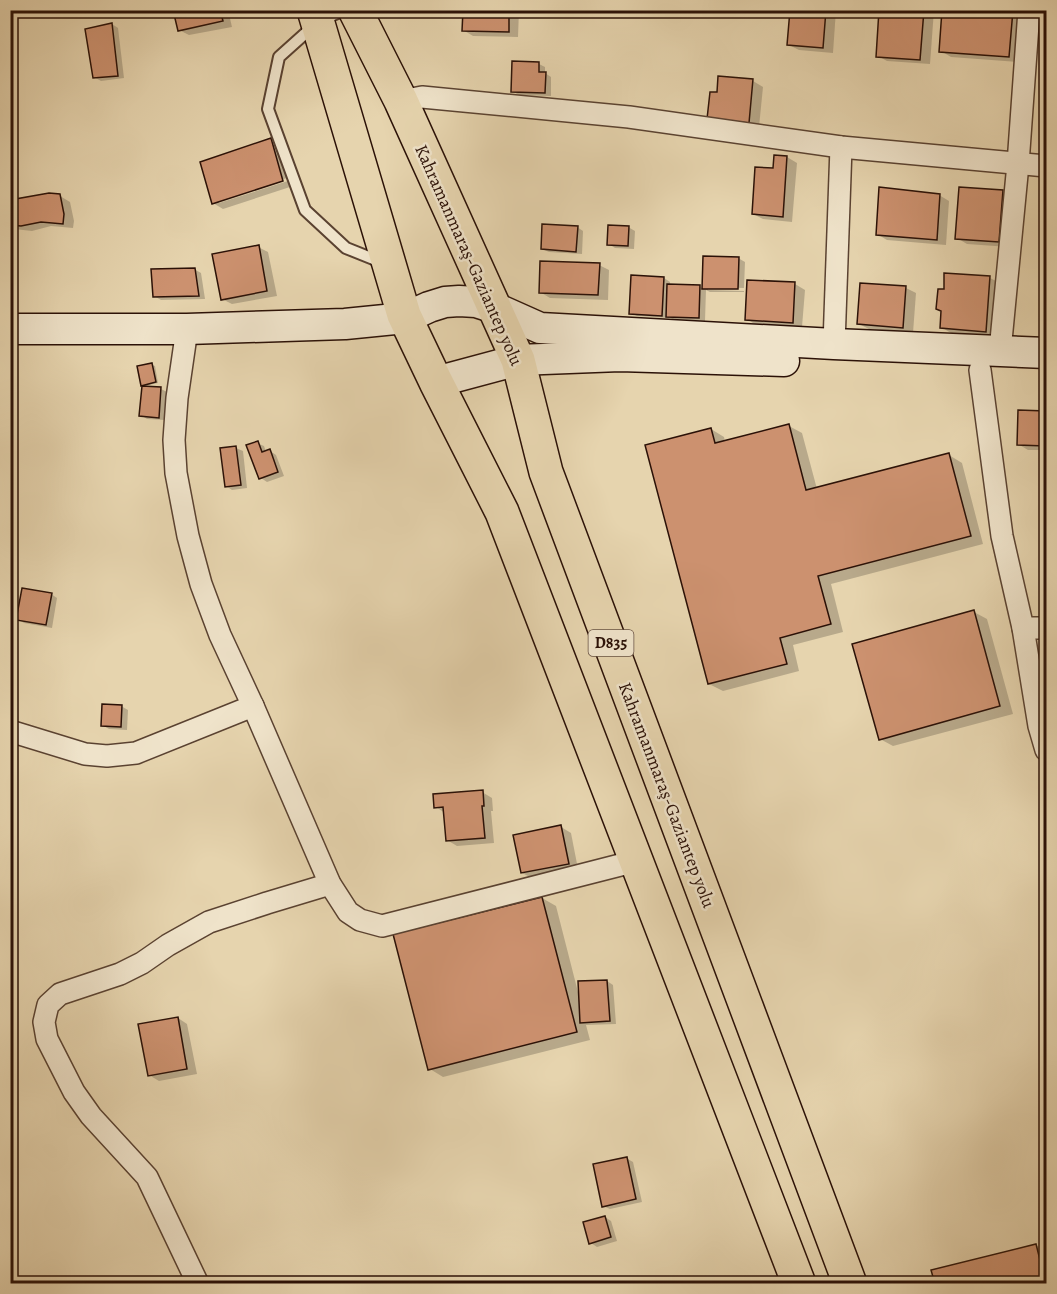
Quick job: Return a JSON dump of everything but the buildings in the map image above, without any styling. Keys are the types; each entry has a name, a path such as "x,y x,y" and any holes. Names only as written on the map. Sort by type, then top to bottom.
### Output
{"highway":[{"name":"Kahramanmaraş-Gaziantep yolu","path":"355,10 400,101 518,360 546,472 850,1284"},
{"path":"326,14 405,318 502,512 799,1284"}],"street":[{"path":"1029,10 1018,164 990,361 1002,536 1023,628 1039,726 1047,750"},
{"path":"400,101 422,97 617,116 842,147 1047,166"},
{"path":"834,344 842,147"},
{"path":"10,329 345,324 405,318 429,307 459,301 476,302 495,308 540,328 785,351 857,363 990,361 1047,353"},
{"path":"187,328 177,398 174,440 176,473 188,536 201,584 220,635 253,705 330,884 348,912 360,920 382,926 636,861"},
{"path":"436,382 518,360 785,351 834,344 990,361 1047,373"},
{"path":"1023,628 1047,628"},
{"path":"10,731 85,754 107,756 136,753 253,705"},
{"path":"198,1284 147,1177 91,1116 74,1092 47,1039 44,1022 48,1005 60,994 120,974 142,963 209,922 330,884"}],"lane":[{"path":"326,14 279,57 268,109 305,210 345,248 390,265"}]}
